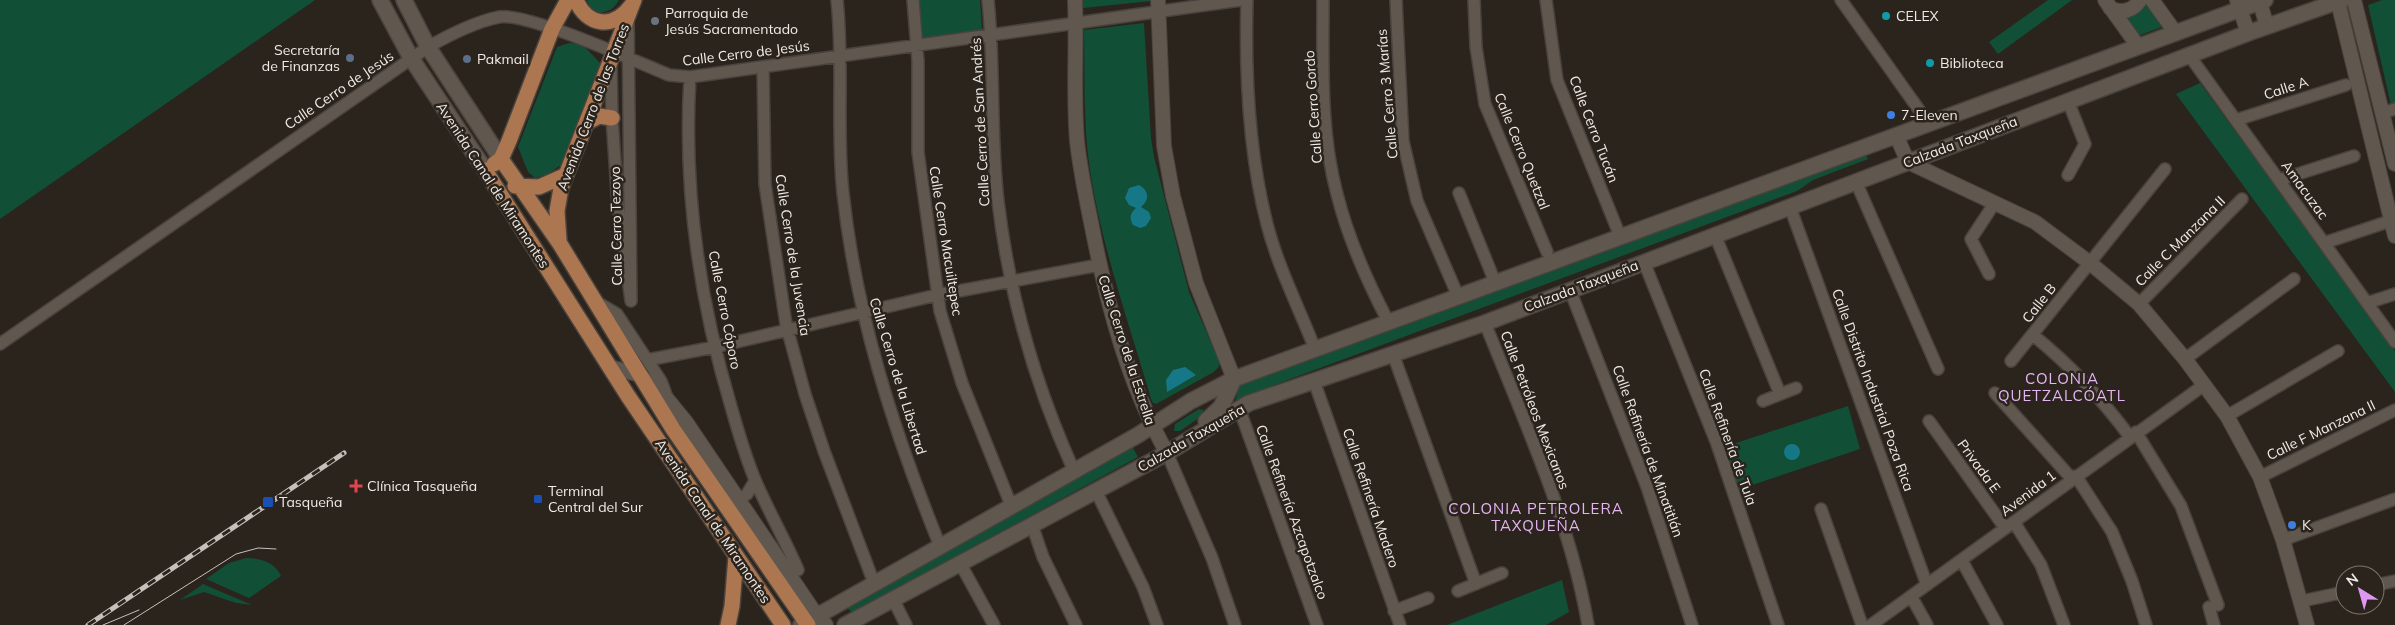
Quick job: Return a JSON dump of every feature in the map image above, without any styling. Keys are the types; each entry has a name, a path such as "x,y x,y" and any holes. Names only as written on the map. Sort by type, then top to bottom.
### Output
{"main road":[{"name":"Avenida Canal de Miramontes","path":"380,0 411,58 485,170 610,368 783,625"},
{"name":"Avenida Canal de Miramontes","path":"404,0 428,47 560,244 674,429 811,623"},
{"path":"566,174 546,186 522,188 506,183 485,170 501,158 552,29 568,0"},
{"path":"576,0 585,15 598,22 618,18 632,1"},
{"name":"Avenida Cerro de las Torres","path":"560,244 557,221 558,200 566,174 613,57 632,1"},
{"name":"Calzada Taxqueña","path":"811,623 874,583 1011,505 1071,464 1152,427 1191,401 1234,379 2138,46 2239,4 2261,1"},
{"name":"Calzada Taxqueña","path":"845,625 1167,453 1238,408 1485,322 2189,55 2340,1"},
{"path":"588,122 600,116 612,118"},
{"path":"1181,444 1221,407 1234,379"},
{"path":"728,625 732,606 736,556"}],"street":[{"path":"552,29 559,0"},
{"name":"Calle Cerro de la Libertad","path":"837,0 840,57 840,149 843,192 862,312 887,399 940,546"},
{"name":"Calle Cerro Macuiltepec","path":"913,0 918,46 918,152 937,295 962,383 1011,505"},
{"name":"Calle Cerro de San Andrés","path":"988,0 998,201 1012,282 1034,363 1071,464"},
{"name":"Calle Cerro de la Estrella","path":"1075,0 1077,140 1099,265 1115,322 1152,427 1167,453 1212,558 1235,625"},
{"name":"Calle Cerro de Jesús","path":"0,344 411,58 447,36 500,17 512,17 552,29 613,57 669,75 690,77 1076,22 1158,5 1241,0"},
{"path":"1246,0 1249,98 1257,166 1267,224 1290,290 1315,349"},
{"name":"Calle Cerro Gordo","path":"1323,0 1323,66 1327,138 1336,193 1361,265 1388,321"},
{"name":"Calle Cerro 3 Marías","path":"1396,0 1403,141 1417,201 1458,296"},
{"name":"Calle Cerro Quetzal","path":"1474,0 1476,47 1485,104 1547,252"},
{"name":"Calle Cerro Tucán","path":"1546,0 1557,80 1620,236"},
{"path":"1841,0 1922,114 1925,124"},
{"path":"2107,4 2119,11 2129,10 2140,0"},
{"path":"2152,0 2175,32"},
{"path":"2354,0 2389,111 2395,164"},
{"name":"Calle Cerro Tezoyo","path":"613,57 612,118 618,206 632,301 632,1"},
{"path":"2261,1 2267,26"},
{"path":"2340,1 2395,236"},
{"path":"2107,4 2138,46"},
{"path":"2239,4 2248,33"},
{"path":"1158,5 1164,146 1173,196 1196,283 1234,379"},
{"name":"Amacuzac","path":"2189,55 2395,342"},
{"name":"Calle Cerro de la Juvencia","path":"763,67 765,184 788,330 805,394 824,451 874,583"},
{"name":"Calle Cerro Cóporo","path":"690,77 687,124 688,170 702,274 715,347 737,427 755,481 784,537 798,570"},
{"name":"Calle A","path":"2236,120 2346,85"},
{"path":"2068,101 2085,144 2068,175"},
{"path":"1896,135 1908,162 2035,222 2090,263 2139,304 2185,359 2227,416 2260,477 2283,540 2302,601 2307,625"},
{"path":"2279,180 2354,156"},
{"name":"Calle B","path":"2011,361 2165,169"},
{"path":"1856,182 1938,369"},
{"path":"1459,193 1495,282"},
{"name":"Calle C Manzana II","path":"2139,304 2242,199"},
{"path":"1989,274 1971,239 1994,204"},
{"name":"Calle Distrito Industrial Poza Rica","path":"1790,207 1927,585"},
{"path":"2324,242 2384,223"},
{"path":"1715,235 1780,394"},
{"name":"Calle Refinería de Tula","path":"1644,262 1716,444 1778,625"},
{"path":"647,360 715,347 937,295 1099,265"},
{"path":"2185,359 2294,279"},
{"name":"Calle Refinería de Minatitlán","path":"1570,290 1647,487 1692,625"},
{"path":"2367,303 2395,294"},
{"name":"Avenida Canal de Miramontes","path":"595,301 617,314 661,380 668,400 674,429"},
{"name":"Calle Petróleos Mexicanos","path":"1485,322 1565,528 1582,586 1588,625"},
{"path":"2033,335 2062,359 2098,396 2133,435 2162,472 2181,506 2214,606 2214,625"},
{"path":"2227,416 2338,351"},
{"path":"1393,354 1476,584"},
{"name":"Avenida Canal de Miramontes","path":"610,368 640,375 668,400 686,422 769,547 811,623"},
{"name":"Calle Refinería Madero","path":"1314,382 1400,625"},
{"name":"Avenida 1","path":"1871,625 2204,385"},
{"path":"1763,401 1796,388"},
{"path":"1995,393 2074,478 2112,532 2132,581 2146,625"},
{"name":"Calle Refinería Azcapotzalco","path":"1238,408 1316,625"},
{"name":"Calle F Manzana II","path":"2260,477 2395,410"},
{"name":"Privada E","path":"1929,421 2041,565 2064,625"},
{"path":"738,500 747,494 755,481"},
{"path":"1096,491 1143,587 1157,625"},
{"path":"2283,540 2395,499"},
{"path":"1821,509 1862,625"},
{"path":"1032,525 1043,557 1076,625"},
{"path":"769,547 784,537"},
{"path":"1962,561 1997,625"},
{"path":"960,563 994,625"},
{"path":"1458,591 1502,573"},
{"path":"2302,601 2335,594"},
{"path":"1911,596 1927,625"},
{"path":"1394,611 1428,598"},
{"path":"893,599 906,625"}],"green space":[{"path":"0,0 315,0 0,219"},
{"path":"587,0 619,0 611,9 600,13 592,12"},
{"path":"920,0 980,0 982,30 920,38"},
{"path":"1083,0 1152,0 1152,1 1083,8"},
{"path":"2048,0 2072,0 1998,54 1989,42"},
{"path":"2382,0 2395,0 2395,103 2391,105 2368,5"},
{"path":"2144,2 2162,27 2138,36 2124,17 2137,13"},
{"path":"1144,23 1151,138 1154,157 1189,292 1220,363 1218,368 1212,373 1156,404 1152,402 1117,287 1102,229 1090,170 1085,118 1084,30"},
{"path":"569,43 582,44 601,64 562,164 548,174 535,178 528,172 518,147 557,47"},
{"path":"2200,83 2395,351 2395,392 2176,94"},
{"path":"1866,155 1868,159 1813,180 1797,191 1277,384 1235,402 1240,383"},
{"path":"1848,406 1860,449 1734,491 1721,448"},
{"path":"1199,409 1203,410 1203,415 1180,431 1174,431 1175,424"},
{"path":"1132,446 1138,457 853,613 842,604"},
{"path":"246,558 257,559 271,564 281,576 249,598 206,579 229,563"},
{"path":"1562,580 1569,612 1546,625 1447,625"},
{"path":"203,584 252,605 236,603 204,592 180,600"}],"water":[{"path":"1139,185 1147,193 1146,202 1141,207 1149,212 1151,218 1146,226 1140,228 1133,225 1131,220 1131,214 1136,208 1129,205 1125,198 1129,188"},
{"path":"1185,367 1196,375 1167,392 1166,380 1173,370"},
{"path":"1792,444 1798,446 1800,452 1798,458 1792,460 1786,458 1784,452 1786,446"}],"tram line":[{"path":"124,625 236,554 258,548 276,549"},
{"path":"103,625 139,610"}],"railway":[{"path":"88,625 344,453"}],"place":[{"name":"CELEX","path":"1886,16"},
{"name":"Parroquia de Jesús Sacramentado","path":"655,21"},
{"name":"Secretaría de Finanzas","path":"350,58"},
{"name":"Pakmail","path":"467,59"},
{"name":"Biblioteca","path":"1930,63"},
{"name":"7-Eleven","path":"1891,115"},
{"name":"Clínica Tasqueña","path":"356,486"},
{"name":"Terminal Central del Sur","path":"538,499"},
{"name":"Tasqueña","path":"268,502"},
{"name":"K","path":"2292,525"}],"district":[{"name":"COLONIA QUETZALCÓATL","path":"2062,388"},
{"name":"COLONIA PETROLERA TAXQUEÑA","path":"1536,518"}]}
